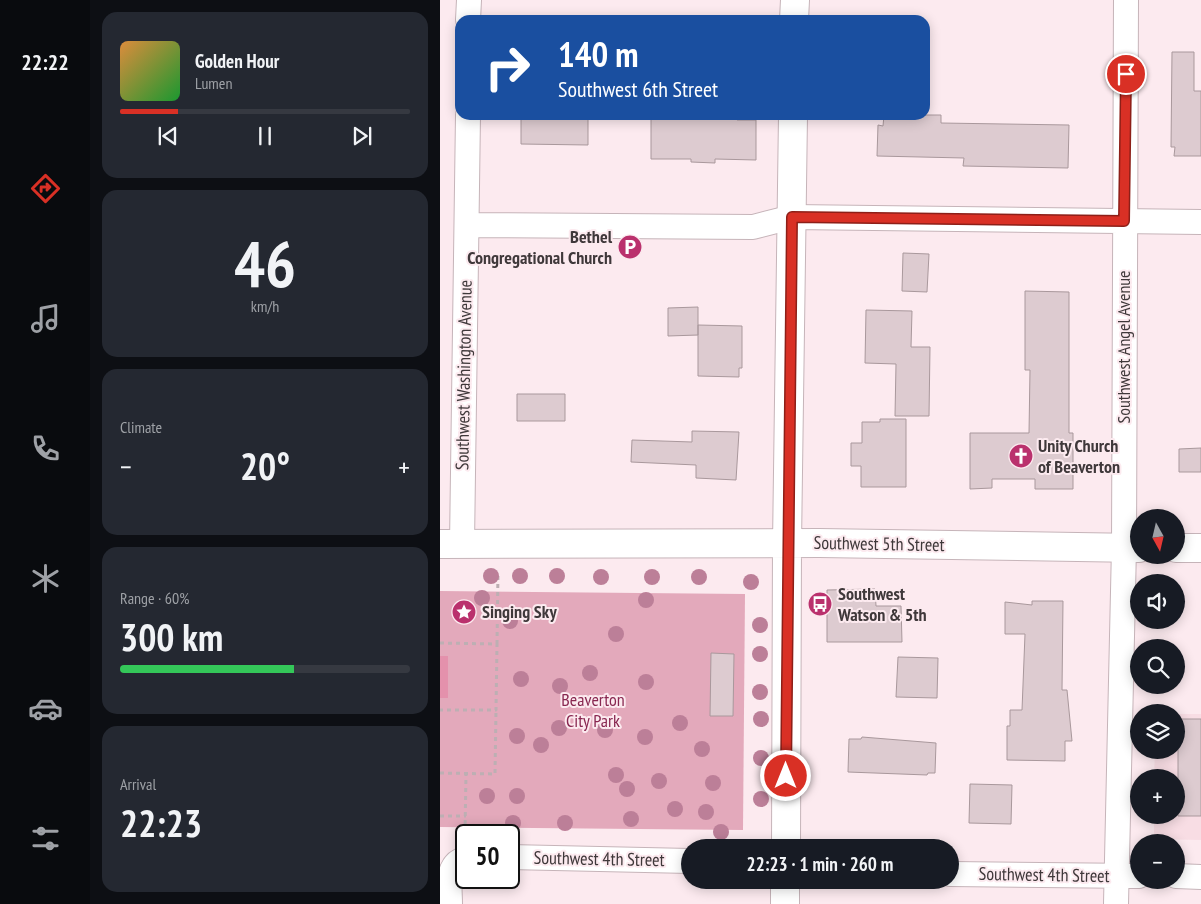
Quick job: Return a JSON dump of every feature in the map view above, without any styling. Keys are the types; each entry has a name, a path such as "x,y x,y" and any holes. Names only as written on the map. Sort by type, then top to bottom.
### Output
{"main road":[{"path":"794,15 795,0"},
{"path":"786,839 787,544 793,120"},
{"name":"Southwest 5th Street","path":"451,544 1130,547"},
{"path":"1185,548 1201,548"},
{"path":"785,904 786,889"}],"street":[{"path":"468,15 469,0"},
{"name":"Southwest Angel Avenue","path":"1126,0 1124,221 1130,509"},
{"name":"Southwest Washington Avenue","path":"451,544 467,225 468,120"},
{"path":"467,225 753,228 792,217 1201,222"},
{"name":"Southwest Angel Avenue","path":"1116,904 1127,876 1131,564"},
{"name":"Southwest 4th Street","path":"520,857 681,861"},
{"name":"Southwest 4th Street","path":"959,874 1127,876"},
{"path":"1185,876 1201,877"},
{"path":"450,904 455,884"}],"path":[{"path":"440,773 495,774 497,544"},
{"path":"440,643 497,644"},
{"path":"440,710 496,710"},
{"path":"465,824 466,774"},
{"path":"440,816 466,816"}],"shaded area":[{"path":"440,656 448,656 448,698 440,698"},
{"path":"1185,714 1201,714 1201,840 1185,840 1185,834 1154,834 1154,824 1185,824 1185,769 1154,769 1155,759 1185,759"}],"green space":[{"name":"Beaverton City Park","path":"440,591 745,594 743,830 520,828 520,824 455,824 455,827 440,827"}],"building":[{"path":"1172,52 1194,52 1194,91 1201,91 1201,156 1174,156 1175,147 1171,147"},
{"path":"930,115 941,115 941,123 1069,125 1068,168 963,166 964,158 877,156 878,125 883,126 884,120 930,120"},
{"path":"521,120 588,120 588,145 521,144"},
{"path":"651,120 756,120 756,160 715,159 715,163 691,162 691,159 651,159"},
{"path":"903,253 929,254 927,292 902,291"},
{"path":"1025,291 1069,292 1069,433 1073,433 1073,489 1035,489 1035,479 992,479 992,488 970,489 970,433 1029,433 1030,370 1025,370"},
{"path":"698,307 698,335 668,336 668,308"},
{"path":"866,310 912,311 911,347 930,347 929,416 895,416 896,364 865,363"},
{"path":"698,325 742,326 742,368 739,368 739,377 698,376"},
{"path":"517,394 565,394 565,421 517,421"},
{"path":"880,419 906,419 906,487 861,487 861,466 851,466 851,443 862,443 862,422 880,422"},
{"path":"692,431 739,432 736,480 696,478 696,465 631,462 632,440 692,442"},
{"path":"1201,448 1201,472 1179,472 1179,449"},
{"path":"875,589 876,606 901,606 902,642 827,642 827,590"},
{"path":"1032,601 1063,601 1062,690 1067,690 1072,741 1065,741 1065,761 1007,760 1007,726 1010,726 1010,710 1022,710 1025,634 1005,634 1005,602 1032,605"},
{"path":"711,653 734,654 733,716 710,716"},
{"path":"898,657 938,658 937,698 896,697"},
{"path":"1185,719 1201,719 1201,816 1185,816 1185,769 1178,769 1178,759 1185,759"},
{"path":"862,737 936,743 935,773 928,773 927,775 848,772 849,739 861,739"},
{"path":"970,784 1012,785 1011,824 969,823"}],"place":[{"name":"Bethel Congregational Church","path":"630,247"},
{"name":"Unity Church of Beaverton","path":"1021,456"},
{"name":"Southwest Watson & 5th","path":"820,604"},
{"name":"Singing Sky","path":"464,612"}],"route":[{"path":"786,776 792,217 1124,221 1126,74"}]}
